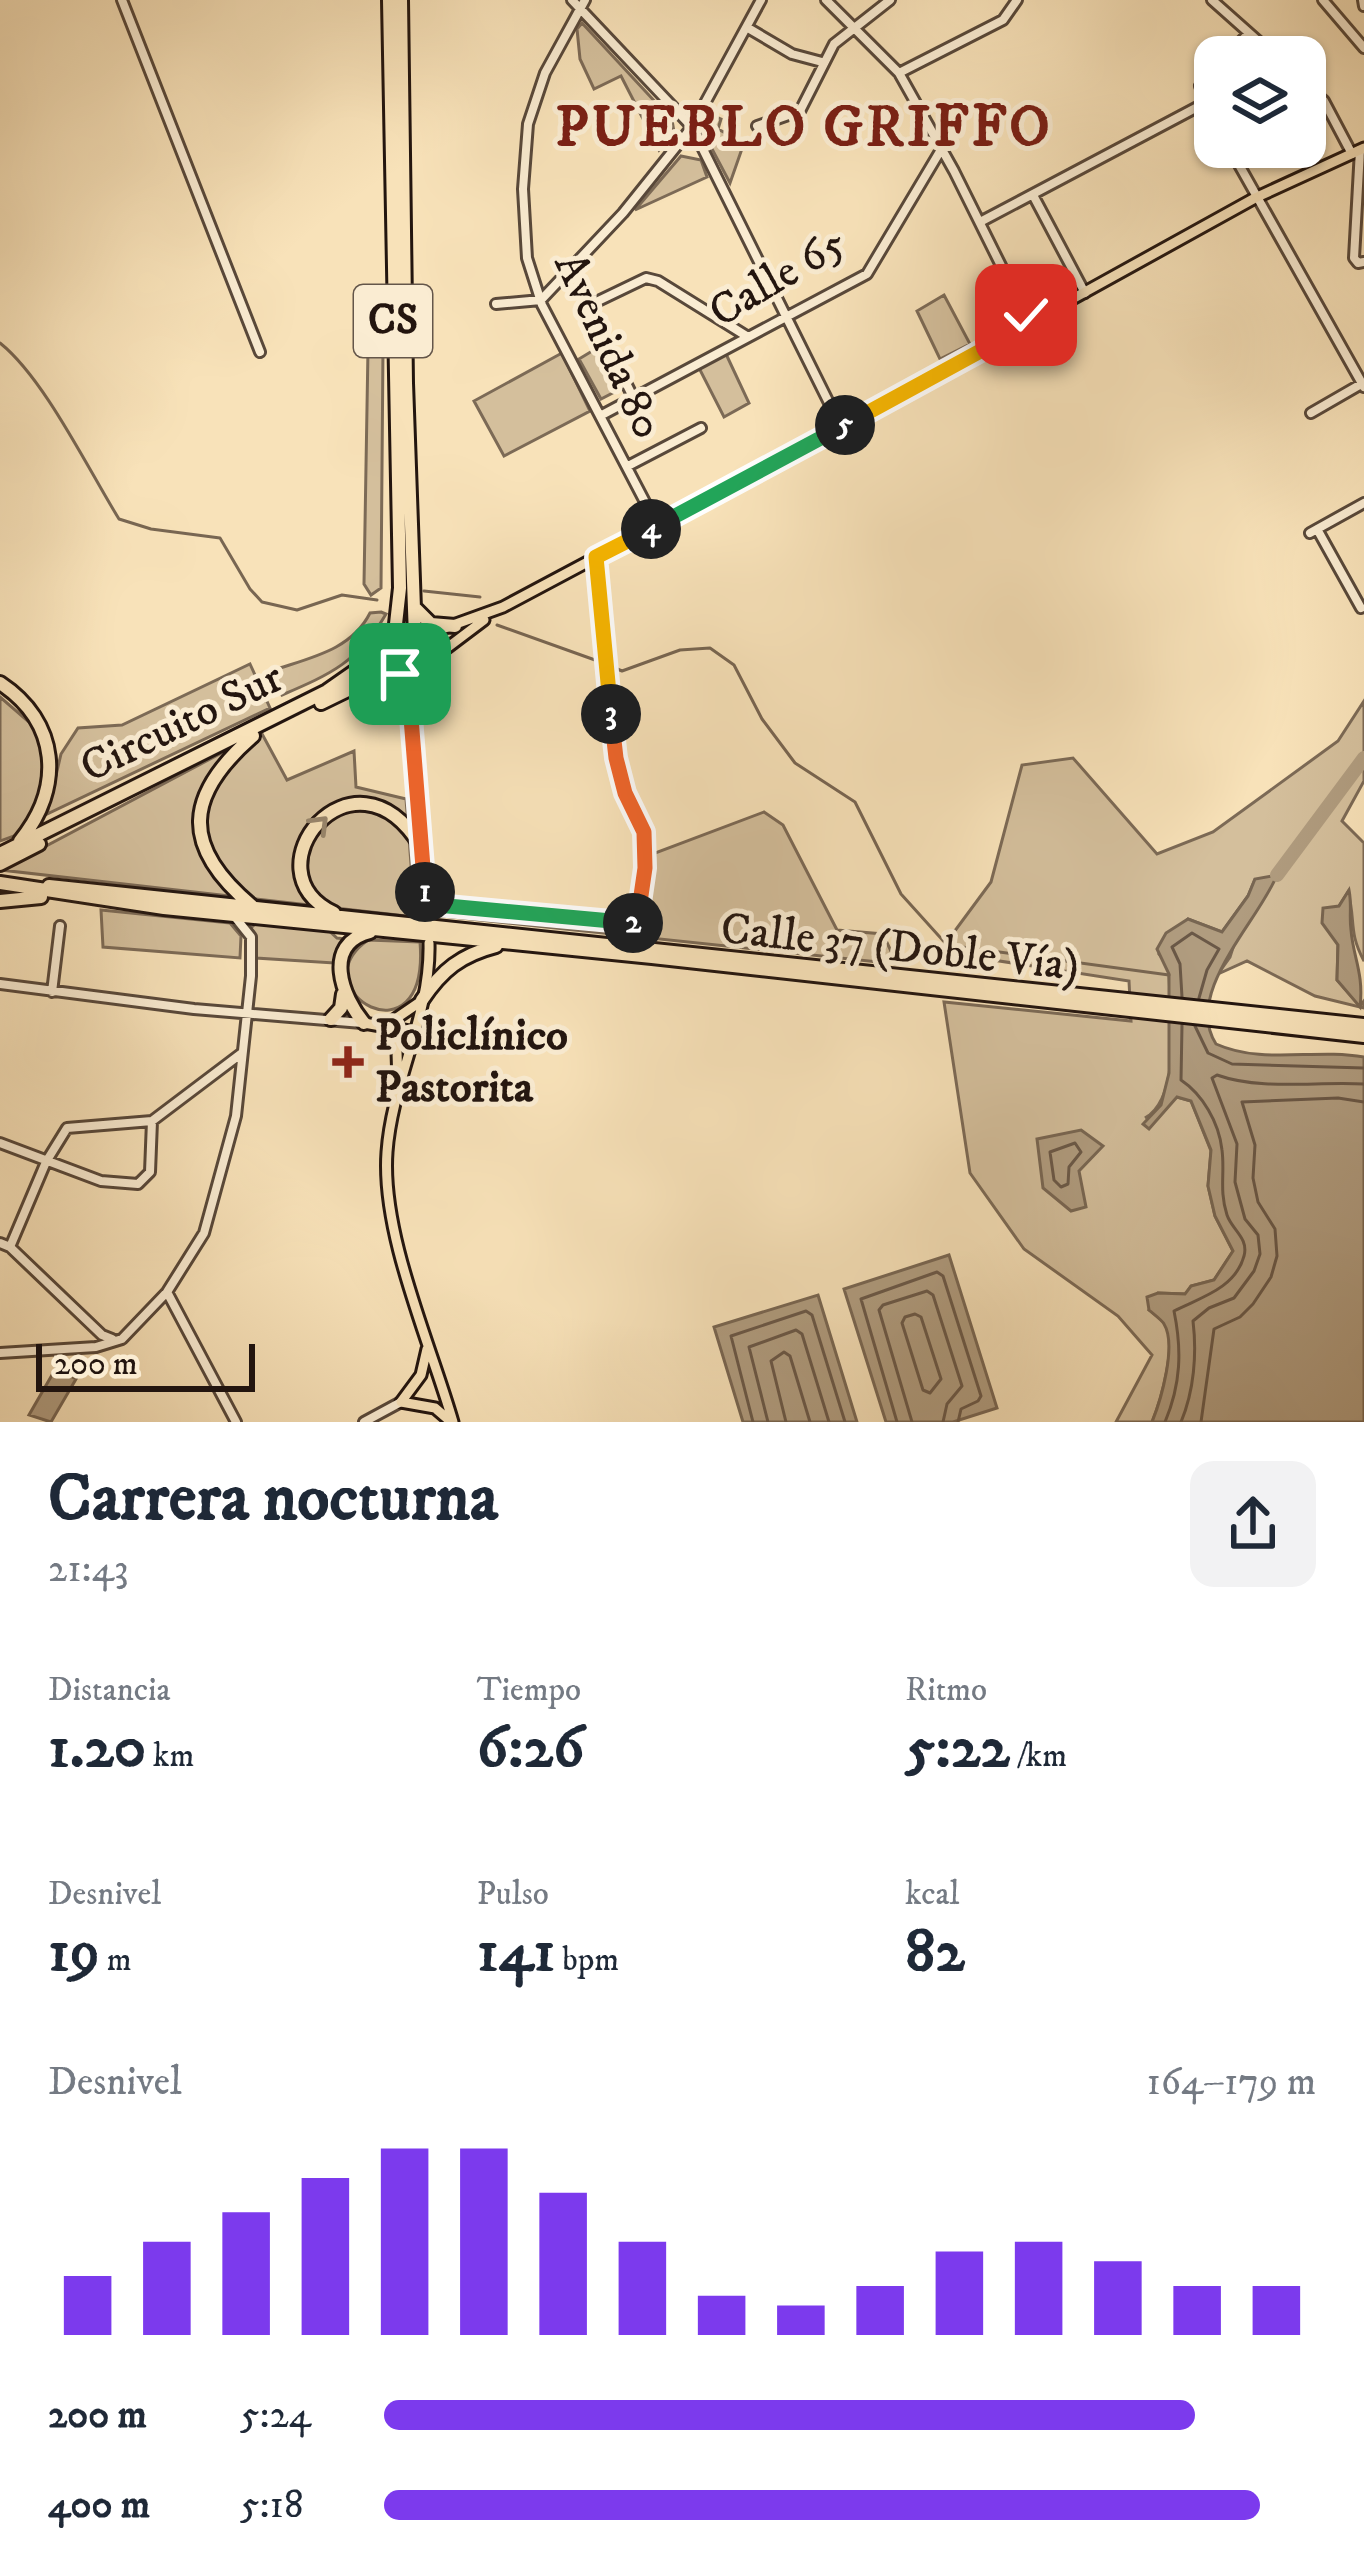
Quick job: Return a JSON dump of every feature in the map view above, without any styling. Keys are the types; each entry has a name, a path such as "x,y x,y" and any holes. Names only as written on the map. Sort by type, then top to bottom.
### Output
{"highway":[{"name":"CS","path":"389,0 398,616 390,664 399,674"},
{"name":"CS","path":"401,0 406,383 416,638 425,646 424,666"},
{"path":"414,604 431,624 455,626"},
{"path":"398,616 357,679 390,693 410,712"},
{"path":"392,645 404,636 416,638"},
{"name":"Circuito Sur","path":"0,864 357,679 392,645"},
{"path":"399,674 412,676 424,666"},
{"name":"Circuito Sur","path":"0,854 327,691 357,679 399,674"},
{"path":"0,682 19,695 36,717 50,755 52,776 43,807 16,846"},
{"path":"253,736 221,764 205,792 200,826 211,861 253,907"},
{"path":"341,916 321,907 305,885 302,852 313,824 337,808 376,806 397,817 420,845"},
{"name":"Calle 37 (Doble Vía)","path":"0,882 649,948 1123,1004"},
{"name":"Calle 37 (Doble Vía)","path":"0,882 76,897 507,944 1364,1025"},
{"path":"0,901 76,897"},
{"path":"332,1019 343,991 344,950 360,934 378,930"},
{"path":"422,1000 457,960 507,944"},
{"path":"343,991 364,1023"},
{"name":"Calle 37 (Doble Vía)","path":"1245,1016 1364,1036"}],"main road":[{"path":"416,638 503,607 842,427 1255,198 1358,150"},
{"path":"410,712 424,666 503,607"},
{"path":"399,674 410,712 428,919"},
{"path":"429,943 422,1000 387,1151 387,1184 395,1232 452,1422"},
{"path":"385,1026 422,1000"},
{"path":"364,1023 415,1032"},
{"path":"385,1026 397,1052 399,1094"},
{"path":"428,1337 421,1376 401,1402 428,1406 452,1422"},
{"path":"421,1376 441,1384"},
{"path":"428,1406 438,1399 441,1384"}],"street":[{"path":"122,0 260,352"},
{"path":"572,0 582,4 692,127 842,427"},
{"path":"496,304 541,300 622,213 692,127 761,0"},
{"path":"826,0 899,73 943,148 1030,324"},
{"path":"757,126 800,111 834,44 890,0"},
{"path":"899,73 1003,20 1017,0"},
{"path":"1212,0 1252,36"},
{"path":"1323,0 1364,48"},
{"name":"Avenida 80","path":"582,4 544,73 526,137 527,258 541,300 657,525"},
{"path":"748,28 792,54 822,62"},
{"path":"1246,36 1249,33"},
{"path":"1326,104 1358,150 1360,261"},
{"path":"980,222 1194,109"},
{"name":"Calle 65","path":"601,416 867,274 943,148"},
{"path":"1239,168 1363,384 1311,413"},
{"path":"1033,194 1085,293"},
{"path":"634,399 592,315 594,303 646,278 748,337"},
{"path":"628,466 701,428"},
{"path":"1360,608 1313,531 1364,503"},
{"path":"596,557 616,758 625,793 644,832 645,868 637,923 649,948"},
{"path":"426,904 637,923"},
{"path":"0,1353 96,1347 132,1332 167,1292 204,1233 233,1130 253,951 245,926 231,914"},
{"path":"52,992 60,926"},
{"path":"0,985 364,1023"},
{"path":"114,1340 102,1335 5,1245 67,1128 152,1120 243,1052"},
{"path":"0,1143 101,1181 138,1184 147,1178 153,1160 152,1120"},
{"path":"167,1292 236,1422"},
{"path":"364,1422 401,1402"}],"shaded area":[{"path":"582,23 672,120 674,132 659,150 621,76 594,89 580,59 577,29"},
{"path":"712,115 721,119 718,129 744,143 730,183 703,132"},
{"path":"681,156 701,160 707,177 635,210"},
{"path":"944,295 970,344 940,359 917,311"},
{"path":"378,340 383,348 381,588 371,595 364,584 368,349"},
{"path":"602,345 624,387 601,399 579,359"},
{"path":"562,353 590,411 504,456 474,401"},
{"path":"726,354 749,403 724,417 699,368"},
{"path":"370,613 386,614 354,655 282,695 271,671 340,645"},
{"path":"250,664 270,708 47,814 61,754 78,728 122,725"},
{"path":"0,697 36,728 46,765 35,807 17,835 0,841"},
{"path":"1364,701 1364,781 1342,821 1364,843 1364,961 1354,934 1348,892 1339,906 1337,980 1360,1006 1364,1001 1364,1008 1315,996 1247,961 1218,974 1230,957 1255,879 1222,932 1188,919 1159,954 1168,965 1171,1053 1164,1092 1145,1118 1177,1097 1191,1101 1211,1151 1208,1186 1215,1216 1233,1251 1214,1280 1191,1286 1186,1294 1158,1293 1149,1310 1165,1324 1169,1345 1156,1412 1152,1422 1116,1422 1152,1355 1118,1316 1024,1249 970,1173 944,1002 1131,1021 1129,981 954,954 954,932 991,882 1022,765 1073,758 1157,854 1213,832 1338,741"},
{"path":"261,732 287,780 354,751 356,787 406,799 415,917 1,870"},
{"path":"764,812 783,825 837,930 883,934 897,964 441,916 440,907 643,926 648,918 655,853"},
{"path":"101,910 230,923 241,936 240,958 103,947"},
{"path":"256,923 326,928 346,939 334,963 256,958 250,929"},
{"path":"368,940 420,942 418,980 406,1002 389,1010 371,1007 356,996 348,979 350,960"}],"water":[{"path":"1277,875 1216,981 1208,1024 1216,1044 1252,1054 1364,1057 1364,1422 1152,1422 1169,1345 1164,1324 1149,1310 1147,1297 1185,1294 1191,1286 1214,1280 1233,1251 1215,1216 1208,1186 1211,1150 1191,1101 1177,1097 1149,1129 1143,1124 1161,1105 1169,1073 1169,974 1157,949 1166,933 1188,919 1222,932 1255,879"},
{"path":"1349,890 1360,1007 1337,980 1338,945 1322,923 1323,908 1339,906"},
{"path":"1081,1130 1103,1146 1079,1171 1086,1207 1071,1211 1043,1188 1037,1139"},
{"path":"949,1255 997,1408 953,1422 886,1422 844,1289"},
{"path":"818,1295 857,1422 743,1422 714,1327"},
{"path":"56,1368 76,1379 51,1422 29,1415"}],"waterway":[{"path":"0,343 49,401 119,519 151,529 220,538 262,602 297,610 342,595 377,600"},
{"path":"424,591 480,597"},
{"path":"497,625 595,660"},
{"path":"615,668 622,671 680,650 710,648 734,665 762,719 795,763 855,802 901,894 947,945 1169,975"},
{"path":"1277,875 1364,758"}],"place":[{"name":"Policlínico Pastorita","path":"348,1062"}],"district":[{"name":"PUEBLO GRIFFO","path":"804,128"}],"route":[{"path":"400,674 411,718 426,904 637,923 645,868 644,832 625,793 616,758 596,557 1030,324 1026,315"}]}
